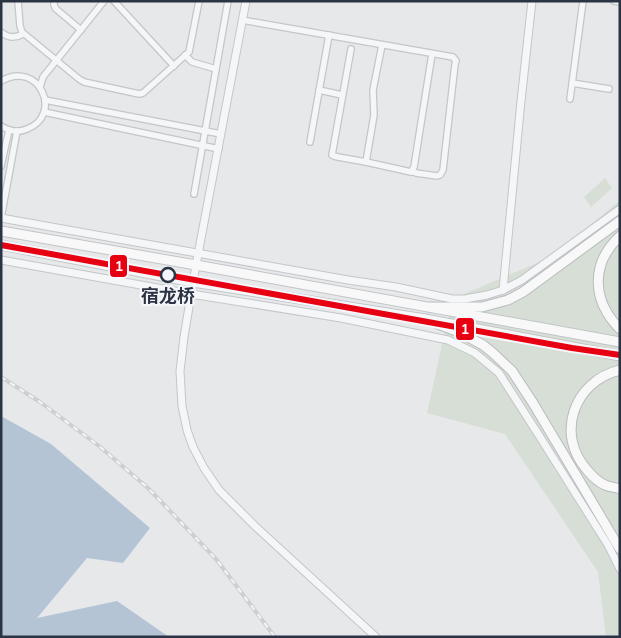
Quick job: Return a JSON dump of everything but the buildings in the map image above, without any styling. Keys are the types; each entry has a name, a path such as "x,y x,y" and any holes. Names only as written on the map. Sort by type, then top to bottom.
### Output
{"main road":[{"path":"430,307 482,307 508,300 522,292 620,221"},
{"path":"1,231 620,342"},
{"path":"620,236 610,247 600,267 598,293 610,319 620,329"},
{"path":"1,245 193,282 425,319 620,356"},
{"path":"425,319 459,332 482,345 512,371 620,549"},
{"path":"620,370 593,382 582,395 574,410 571,436 582,465 593,477 605,485 620,488"}],"street":[{"path":"18,1 20,26 23,34 84,82 139,94 143,93 174,66 190,49 199,1"},
{"path":"54,1 56,9 81,30"},
{"path":"40,87 43,77 104,1"},
{"path":"114,1 174,66"},
{"path":"194,194 228,1"},
{"path":"246,1 181,354 180,388 182,406 193,447 219,490 255,526 376,637"},
{"path":"503,290 532,1"},
{"path":"570,99 583,1"},
{"path":"614,1 620,2"},
{"path":"242,20 453,58 456,61 440,175 416,173 338,158 332,155 351,49"},
{"path":"1,32 9,37 23,34"},
{"path":"310,142 329,35"},
{"path":"366,162 375,106 373,94 382,45"},
{"path":"411,172 414,167 432,54"},
{"path":"185,56 192,62 216,69"},
{"path":"1,126 17,131 30,128 40,119 44,112 45,100 40,87 26,77 14,76 2,79"},
{"path":"34,81 43,77"},
{"path":"572,83 609,89"},
{"path":"319,90 342,95"},
{"path":"45,100 221,134"},
{"path":"44,112 219,149"},
{"path":"1,166 4,142 9,130"},
{"path":"17,131 1,218 396,287 452,299 474,298 503,290 522,280 620,209"},
{"path":"1,260 191,294 341,318 448,340 475,353 499,373 608,546 620,569"}],"shaded area":[{"path":"605,178 612,188 591,207 584,197"},
{"path":"620,200 620,637 606,637 598,572 505,434 427,413 452,299 556,255"}],"water":[{"path":"1,416 51,444 150,528 123,563 87,558 37,618 117,601 169,637 1,637"}],"railway":[{"path":"1,377 40,402 99,446 148,488 216,559 275,637"}],"transit line":[{"name":"1","path":"1,245 572,348 620,355"}],"place":[{"name":"宿龙桥","path":"168,275"}]}
